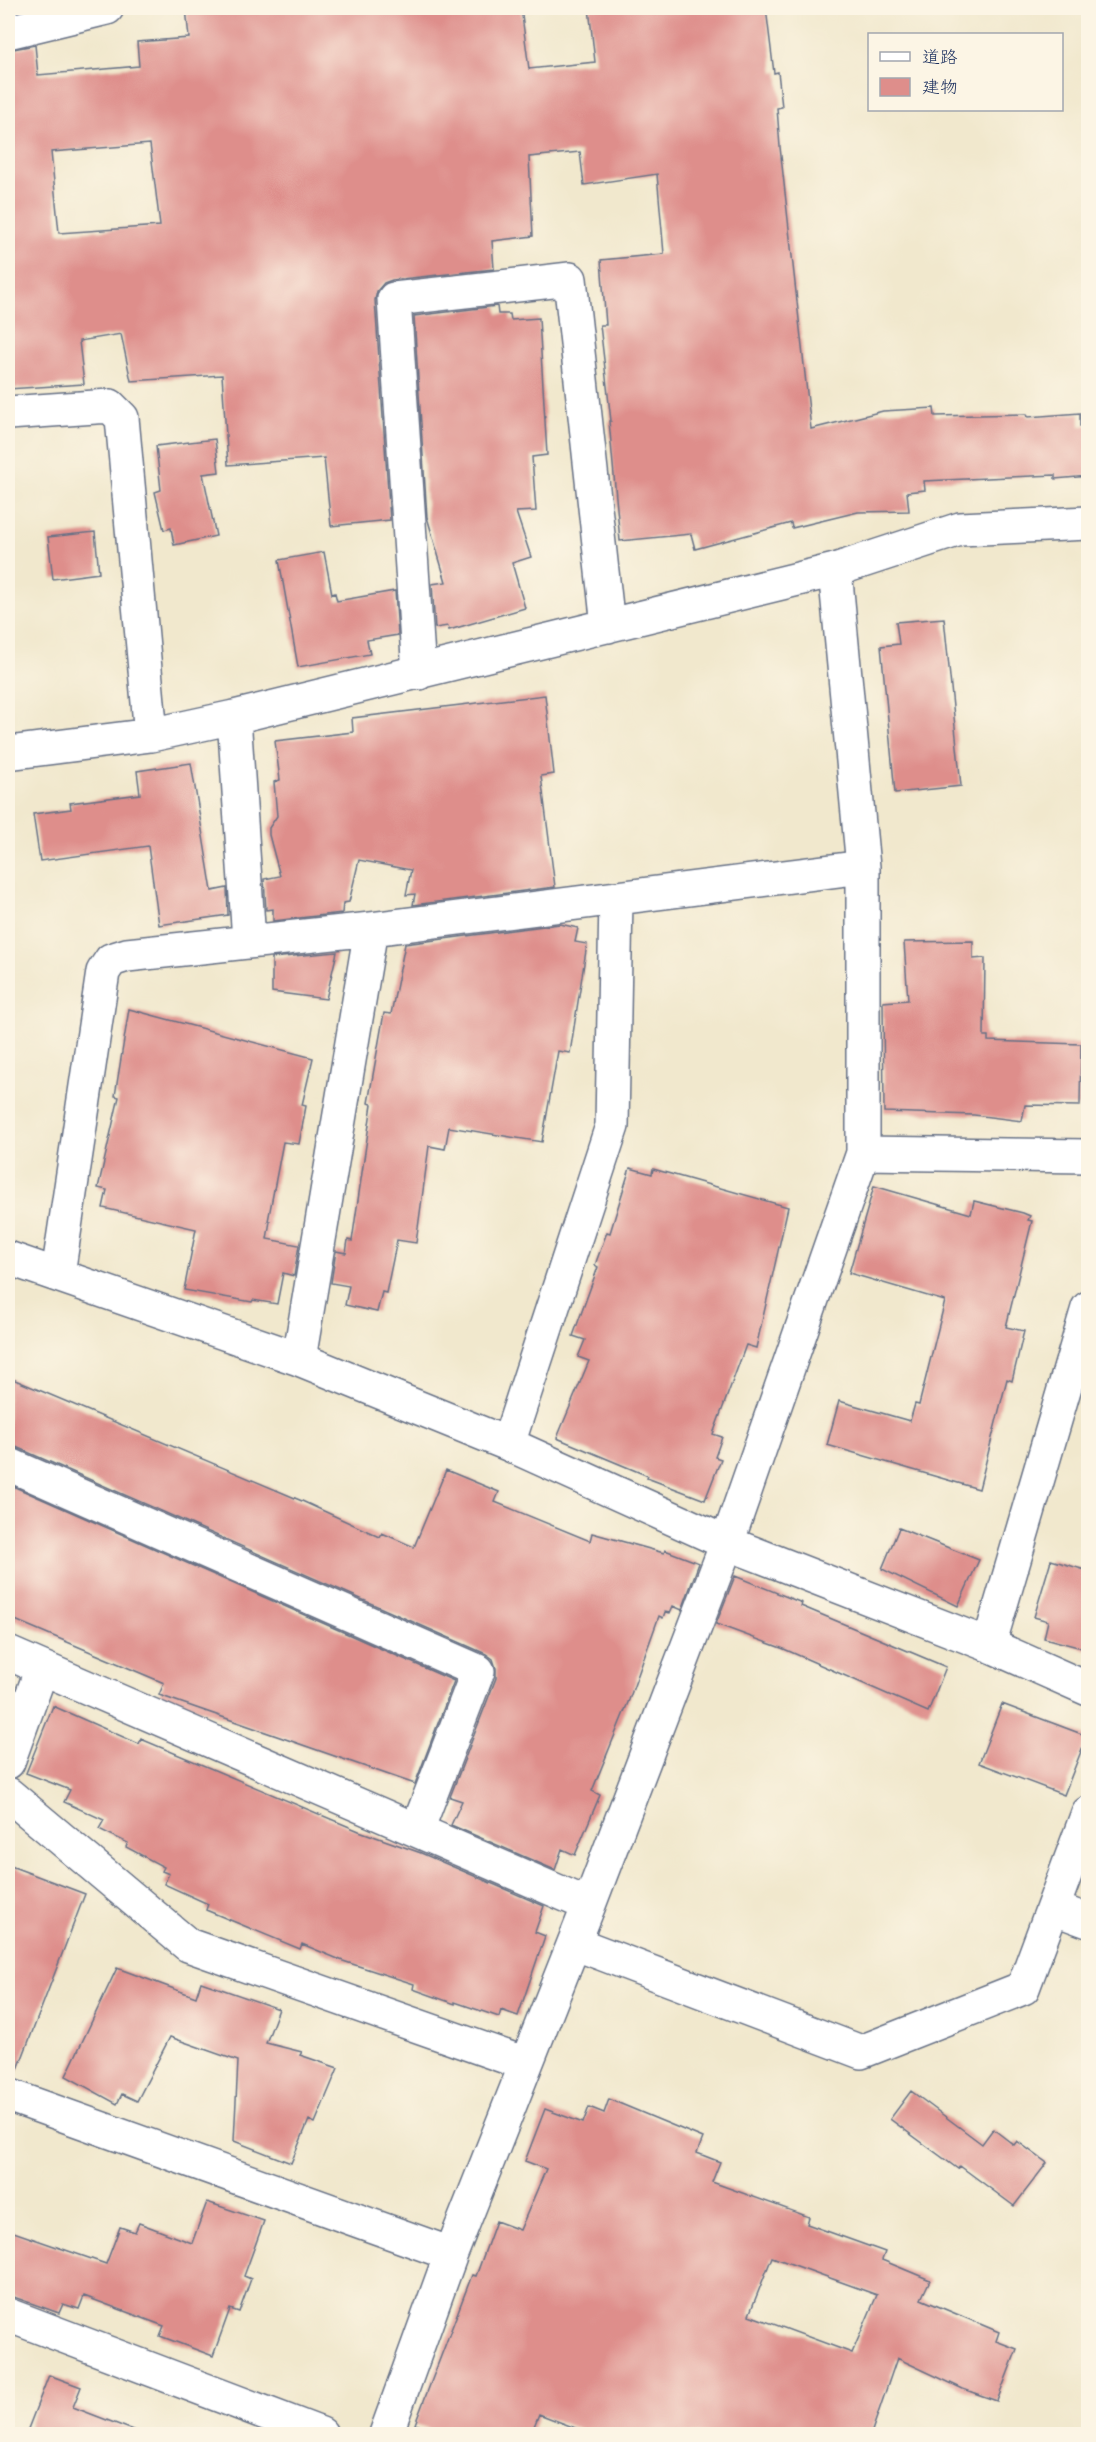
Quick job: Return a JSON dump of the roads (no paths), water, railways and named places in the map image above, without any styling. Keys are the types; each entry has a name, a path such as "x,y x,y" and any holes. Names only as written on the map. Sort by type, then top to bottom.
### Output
{"street":[{"path":"8,32 107,8"},
{"path":"419,673 394,299 570,279 608,626"},
{"path":"8,413 110,406 122,417 151,735"},
{"path":"8,753 151,735 234,717 835,570 960,529 1089,524"},
{"path":"386,2434 451,2254 574,1944 727,1543 863,1153 863,867 835,570"},
{"path":"234,717 249,941"},
{"path":"58,1274 104,972 111,960 127,955 371,929 863,867"},
{"path":"508,1444 612,1126 616,898"},
{"path":"299,1359 371,929"},
{"path":"863,1153 1089,1156"},
{"path":"8,1258 299,1359 508,1444 727,1543 989,1645 1089,1689"},
{"path":"989,1645 1089,1308"},
{"path":"8,1464 478,1671 417,1830"},
{"path":"8,1653 589,1905"},
{"path":"8,1762 42,1668"},
{"path":"8,1794 188,1945 526,2064"},
{"path":"574,1944 861,2052 1023,1988 1089,1813"},
{"path":"1053,1908 1089,1921"},
{"path":"8,2095 451,2254"},
{"path":"8,2315 321,2434"}]}
